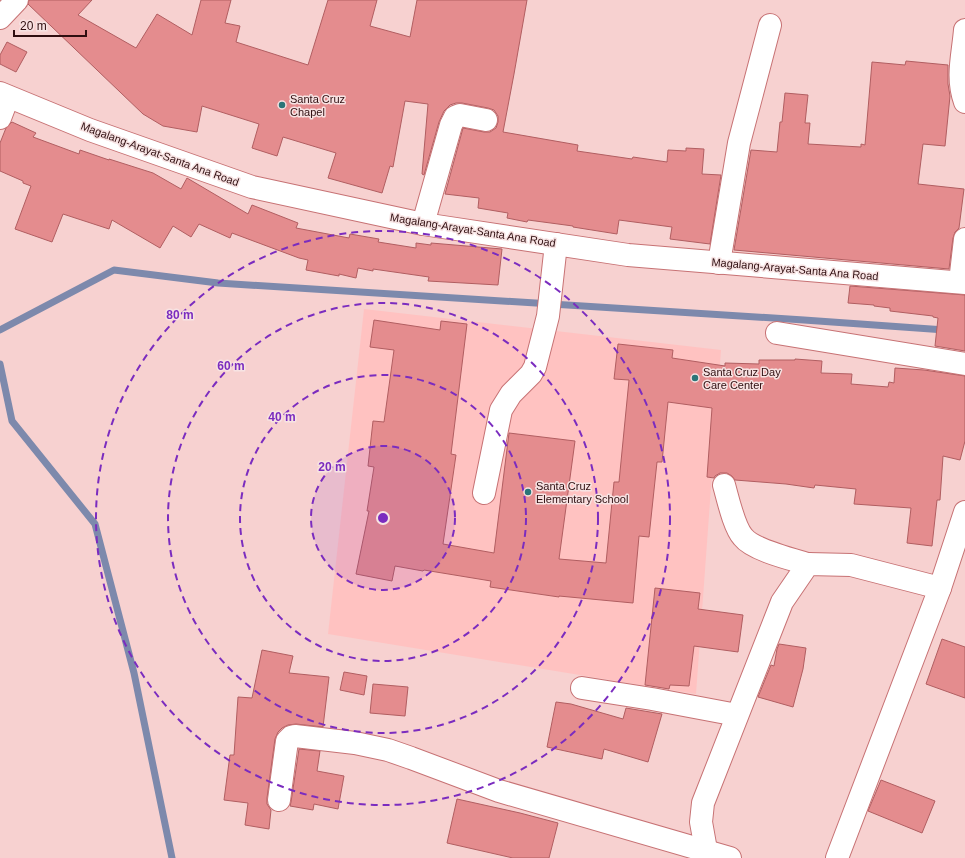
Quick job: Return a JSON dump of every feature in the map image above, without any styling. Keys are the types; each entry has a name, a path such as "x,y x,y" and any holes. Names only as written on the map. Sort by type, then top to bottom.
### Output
{"street":[{"path":"0,18 17,0"},
{"path":"719,263 739,142 770,25"},
{"path":"965,30 960,71 962,93 965,102"},
{"path":"0,118 4,95"},
{"name":"Magalang-Arayat-Santa Ana Road","path":"4,95 90,130 252,187 424,224 628,255 962,283"},
{"path":"424,224 451,125 455,117 460,115 486,120"},
{"path":"962,283 965,239"},
{"path":"484,493 501,410 511,394 531,374 535,367 548,316 556,244"},
{"path":"777,333 965,364"},
{"path":"724,485 737,528 743,537 751,544 770,552 808,564 850,565 940,588"},
{"path":"837,858 940,588 965,512"},
{"path":"706,850 701,822 703,803 782,602 808,564"},
{"path":"582,688 737,715"},
{"path":"279,800 287,741 291,737 295,736 328,739 388,750 499,791 730,858"}],"shaded area":[{"name":"Santa Cruz Elementary School","path":"364,309 721,350 696,694 328,634"}],"building":[{"path":"29,0 92,0 78,15 136,48 157,14 192,35 201,0 231,0 225,23 240,26 236,42 308,65 328,0 377,0 370,26 410,37 417,0 527,0 503,132 578,145 577,151 632,159 633,157 667,162 668,150 686,151 686,148 704,149 702,174 721,175 710,244 670,239 672,227 619,220 617,234 528,220 527,222 507,218 508,213 478,208 479,198 445,194 463,128 490,132 496,128 498,116 494,110 488,108 456,103 450,105 444,111 439,122 424,175 422,174 428,104 405,101 393,167 390,166 382,193 328,178 336,153 283,137 277,156 252,148 259,124 202,106 197,132 163,126 143,114 28,4"},
{"path":"7,42 27,52 16,72 0,64 0,55"},
{"path":"906,61 948,65 948,84 950,96 945,146 923,144 918,184 964,189 959,228 955,232 953,238 949,269 734,250 751,150 777,152 785,93 808,95 805,123 810,123 808,144 861,147 861,144 865,145 872,62 905,65"},
{"path":"12,122 36,133 33,137 79,154 80,150 153,173 181,189 187,178 248,214 252,205 298,223 296,228 349,238 350,234 379,239 378,242 416,248 416,243 431,245 431,243 502,249 498,285 428,281 429,277 373,269 373,271 358,268 356,278 339,274 339,276 306,270 308,260 232,233 230,238 199,224 191,237 173,226 160,248 112,220 109,229 63,214 52,242 15,229 31,186 0,171 0,143 6,128"},
{"path":"850,286 965,295 965,351 935,346 938,318 933,316 890,311 890,308 874,305 848,303"},
{"path":"374,320 440,330 441,321 467,324 451,454 456,455 443,544 494,553 509,433 575,441 559,559 606,563 614,482 619,482 629,380 614,379 618,344 673,350 672,358 725,366 725,363 759,364 759,360 795,359 822,361 821,373 852,374 851,384 888,387 889,382 894,383 895,368 924,370 965,376 965,441 960,460 943,456 940,500 937,500 932,546 907,543 911,508 854,504 856,489 815,485 814,488 735,480 727,473 720,473 714,478 707,477 712,408 668,402 662,462 657,462 649,537 639,536 633,603 559,597 490,587 491,581 395,566 392,581 356,574 369,511 367,511 374,467 368,466 373,421 384,422 394,350 370,347"},
{"path":"655,588 700,593 698,609 743,615 738,652 694,646 689,686 670,685 669,689 645,685"},
{"path":"942,639 965,647 965,698 926,684"},
{"path":"779,644 806,648 803,669 793,707 758,697 771,665 774,666"},
{"path":"262,650 293,656 289,673 329,677 323,727 296,724 288,725 278,732 275,739 267,798 267,804 271,810 269,829 245,825 248,803 224,800 230,755 234,755 238,697 252,698"},
{"path":"344,672 367,676 364,695 340,690"},
{"path":"373,684 408,687 405,716 370,713"},
{"path":"556,702 571,704 623,719 626,708 662,714 648,762 604,749 602,759 547,747"},
{"path":"299,749 320,751 317,771 344,776 338,809 314,804 313,810 290,806"},
{"path":"881,780 935,801 922,833 868,811"},
{"path":"457,799 558,823 549,858 513,858 447,843"}],"waterway":[{"path":"0,330 114,270 218,283 945,330"},
{"path":"0,364 12,421 95,524 134,673 172,858"}],"place":[{"name":"Santa Cruz Chapel","path":"282,105"},
{"name":"Santa Cruz Day Care Center","path":"695,378"},
{"name":"Santa Cruz Elementary School","path":"528,492"}]}
